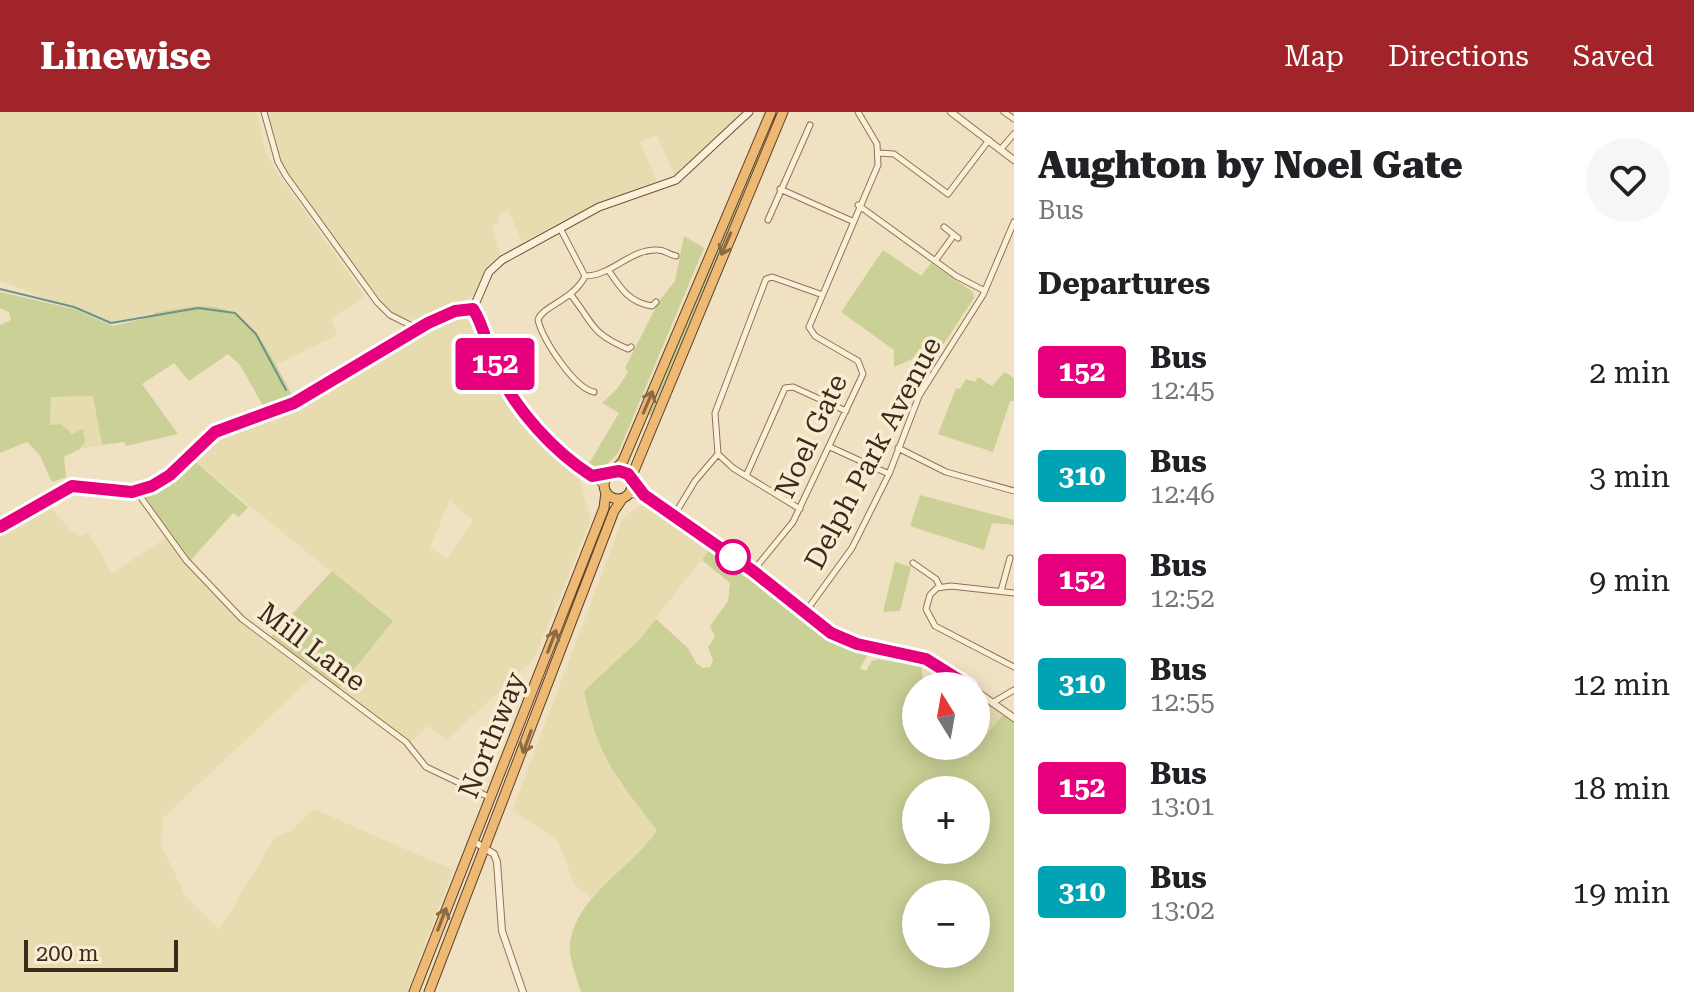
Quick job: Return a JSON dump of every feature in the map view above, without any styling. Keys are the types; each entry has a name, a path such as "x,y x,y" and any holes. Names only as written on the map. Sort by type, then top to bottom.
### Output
{"highway":[{"path":"612,472 623,461 772,112"},
{"name":"Northway","path":"429,992 505,804 614,511 629,489 783,112"},
{"path":"605,489 629,489 623,472 612,472"},
{"name":"Northway","path":"414,992 604,508 605,489 612,472"},
{"path":"491,798 505,804"}],"main road":[{"path":"0,527 72,486 137,492 170,475 215,432 294,403 376,357 418,329 455,311 473,309 492,268 599,207 676,180 749,112"},
{"path":"772,112 777,122 775,132"}],"street":[{"path":"264,112 278,162 286,176 377,302 390,315 418,329"},
{"path":"858,112 879,153 894,154 948,194 989,140"},
{"path":"951,112 1014,160"},
{"path":"1004,112 1014,119"},
{"path":"768,220 807,128"},
{"path":"1001,149 1014,134"},
{"name":"Noel Gate","path":"753,571 800,509 863,370 856,358 811,332 809,321 858,205 877,169 879,153"},
{"path":"780,189 852,221"},
{"path":"858,205 935,261 985,291"},
{"name":"Delph Park Avenue","path":"804,614 852,548 889,474 919,396 985,291 1014,222"},
{"path":"560,227 585,276"},
{"path":"935,261 956,236 944,227"},
{"path":"585,276 599,276 646,251 660,250 671,257"},
{"path":"609,271 628,297 654,306"},
{"path":"675,514 695,481 718,454 715,413 765,275 820,294"},
{"path":"585,276 571,295 541,312 538,320 550,350 591,394"},
{"path":"571,295 589,326 629,350"},
{"path":"473,309 496,368 509,391 561,452 605,489"},
{"path":"746,476 785,388 793,387 846,411"},
{"path":"830,447 889,474"},
{"path":"898,448 946,472 1014,491"},
{"path":"718,454 746,476 800,509"},
{"path":"592,476 612,472"},
{"path":"629,489 675,514 753,571 804,614 846,640 926,659 947,672"},
{"name":"Mill Lane","path":"137,492 186,560 242,619 406,742 426,767 491,798"},
{"path":"1001,591 1010,558"},
{"path":"913,563 936,579 940,587"},
{"path":"1014,593 940,587 933,590 926,604 932,623 1014,667"},
{"path":"1014,690 992,703 1014,718"},
{"path":"473,841 487,848 497,862 502,931 523,992"}],"shaded area":[{"path":"0,112 257,112 265,150 278,174 365,296 331,319 337,335 276,365 256,334 153,313 111,323 0,281"},
{"path":"264,112 743,112 674,175 657,135 640,142 658,184 577,213 522,242 508,210 498,214 500,222 492,224 500,254 486,268 474,296 423,322 389,310 349,263 278,162"},
{"path":"461,315 476,325 493,373 504,391 579,479 591,520 534,659 447,740 427,726 411,742 339,688 392,621 192,459 210,439 310,399 422,331","holes":["450,500 473,521 447,559 430,547"]},
{"path":"94,396 102,445 80,449 83,447 75,434 50,425 51,397"},
{"path":"48,504 70,530 80,536 88,532 112,573 167,537 203,583 241,622 312,677 163,818 161,845 186,897 219,930 275,837 289,832 314,809 453,870 407,992 0,992 0,532"},
{"path":"640,506 654,506 711,547 640,639 584,692 619,782 657,830 637,856 590,898 574,884 557,839 512,811 623,518"},
{"path":"990,704 1004,714 990,731"}],"green space":[{"path":"764,136 768,138 651,416 646,414"},
{"path":"684,236 704,248 618,453 604,467 588,465 619,413 602,403 617,389 628,372 625,368 659,301 675,281"},
{"path":"883,250 921,276 931,263 973,292 974,298 935,357 921,348 912,359 894,367 894,350 841,312"},
{"path":"0,292 74,309 113,326 154,316 153,313 184,308 209,306 230,312 243,320 264,345 296,402 266,411 240,365 228,354 189,381 174,363 142,384 178,434 126,446 124,442 102,445 93,396 51,397 50,425 61,424 72,434 83,429 85,442 80,449 64,457 66,477 52,482 39,454 27,442 0,453 0,325 11,320 9,312 0,308"},
{"path":"1005,372 1014,378 1014,401 1010,401 993,452 938,434 956,388 960,389 966,379 975,382 978,377 992,386"},
{"path":"192,459 248,507 239,517 233,513 190,561 144,495 164,485"},
{"path":"920,495 1014,520 1014,525 992,523 984,550 910,526"},
{"path":"711,547 834,638 870,651 860,668 866,671 872,661 878,659 921,667 922,672 902,672 902,760 990,760 990,730 1004,714 1014,722 1014,992 581,992 570,949 575,925 594,896 634,858 657,830 610,766 589,714 584,691 640,639 656,619 688,648 696,663 703,668 710,667 713,661 708,647 715,637 710,626 728,601 730,583 702,560"},
{"path":"895,562 911,567 900,611 883,612"},
{"path":"332,571 393,621 339,688 270,638"}],"waterway":[{"path":"0,289 74,307 111,323 198,308 235,313 256,334 286,390"}],"bus line":[{"name":"152","path":"0,527 72,486 137,492 161,482 215,432 294,403 376,357 428,323 455,311 473,309 480,320 496,368 509,391 567,458 592,476 619,471 628,474 644,495 753,571 831,633 857,644 926,659 950,672"}]}
